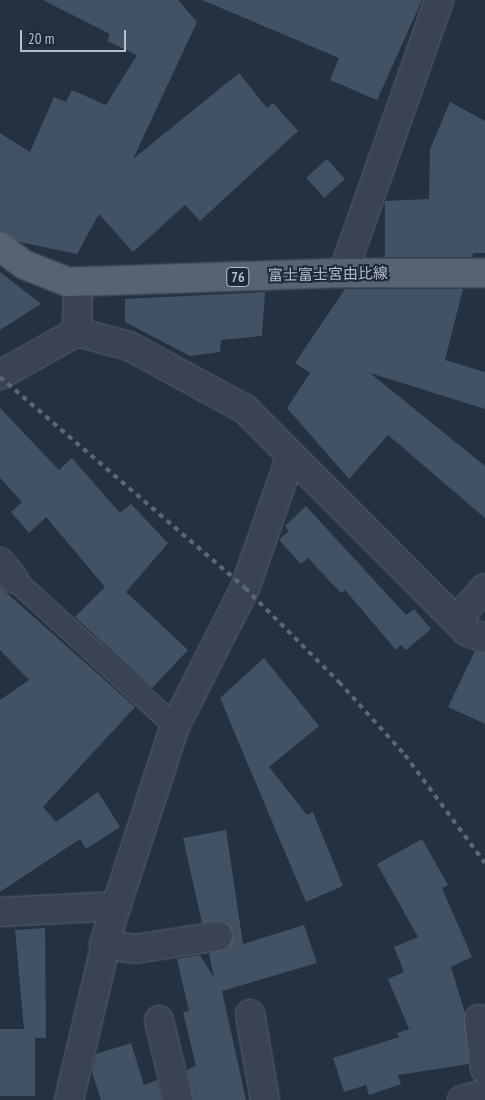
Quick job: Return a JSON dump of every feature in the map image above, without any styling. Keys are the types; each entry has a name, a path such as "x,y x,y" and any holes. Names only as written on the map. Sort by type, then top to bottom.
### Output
{"main road":[{"name":"富士富士宮由比線","path":"0,247 25,265 78,282 343,273 485,273"}],"street":[{"path":"343,273 439,0"},
{"path":"77,332 78,282"},
{"path":"0,375 77,332 128,346 244,409 466,630 485,638"},
{"path":"69,1100 104,944 175,726 245,588 291,456"},
{"path":"456,620 485,588"},
{"path":"0,912 117,906"},
{"path":"104,944 135,949 218,936"},
{"path":"250,1014 266,1100"},
{"path":"479,1019 485,1069"},
{"path":"160,1020 178,1100"},
{"path":"462,1100 485,1094"}],"lane":[{"path":"7,570 175,726"}],"building":[{"path":"43,0 178,0 197,22 133,159 239,73 267,108 273,103 298,131 200,221 185,205 133,252 99,214 77,254 19,242 0,232 0,133 30,152 54,97 66,102 72,90 106,105 137,55 107,41 110,34"},
{"path":"202,0 422,0 377,100 330,80 339,58"},
{"path":"450,102 485,121 485,253 473,253 472,257 385,257 385,201 429,199 430,149"},
{"path":"327,159 345,179 324,198 306,178"},
{"path":"0,272 41,304 0,330"},
{"path":"345,289 463,289 445,360 485,372 485,409 370,373 485,466 485,518 388,435 349,479 287,408 310,373 295,363"},
{"path":"265,292 262,336 221,340 220,352 190,356 125,322 125,299"},
{"path":"0,408 59,470 72,458 120,513 131,504 168,543 126,592 188,650 152,688 75,617 105,587 46,517 29,533 11,512 22,502 0,478"},
{"path":"306,506 406,615 414,609 431,629 406,650 401,645 396,650 345,590 341,593 308,558 301,564 279,540 289,531 285,526"},
{"path":"0,587 135,707 43,807 56,822 98,792 120,827 86,849 80,839 0,892 0,700 29,680 0,650"},
{"path":"475,651 485,653 485,724 448,707"},
{"path":"264,658 319,726 269,767 307,815 313,812 343,886 306,902 220,698"},
{"path":"226,830 243,944 304,925 317,963 222,991 246,1100 193,1100 187,1070 196,1066 183,1012 189,1011 177,959 200,955 214,978 209,953 227,948 233,934 223,921 202,923 183,838"},
{"path":"422,839 448,885 442,888 472,957 451,967 465,1013 469,1064 398,1075 401,1084 369,1095 366,1085 344,1092 333,1058 399,1037 397,1033 409,1029 388,979 404,972 394,947 418,937 377,864"},
{"path":"45,928 46,1038 35,1038 35,1096 0,1096 0,1029 24,1029 15,930"},
{"path":"131,1043 144,1085 157,1080 162,1100 101,1100 92,1072 96,1054"}],"railway":[{"path":"0,377 245,588 339,682 405,755 485,863"}]}
